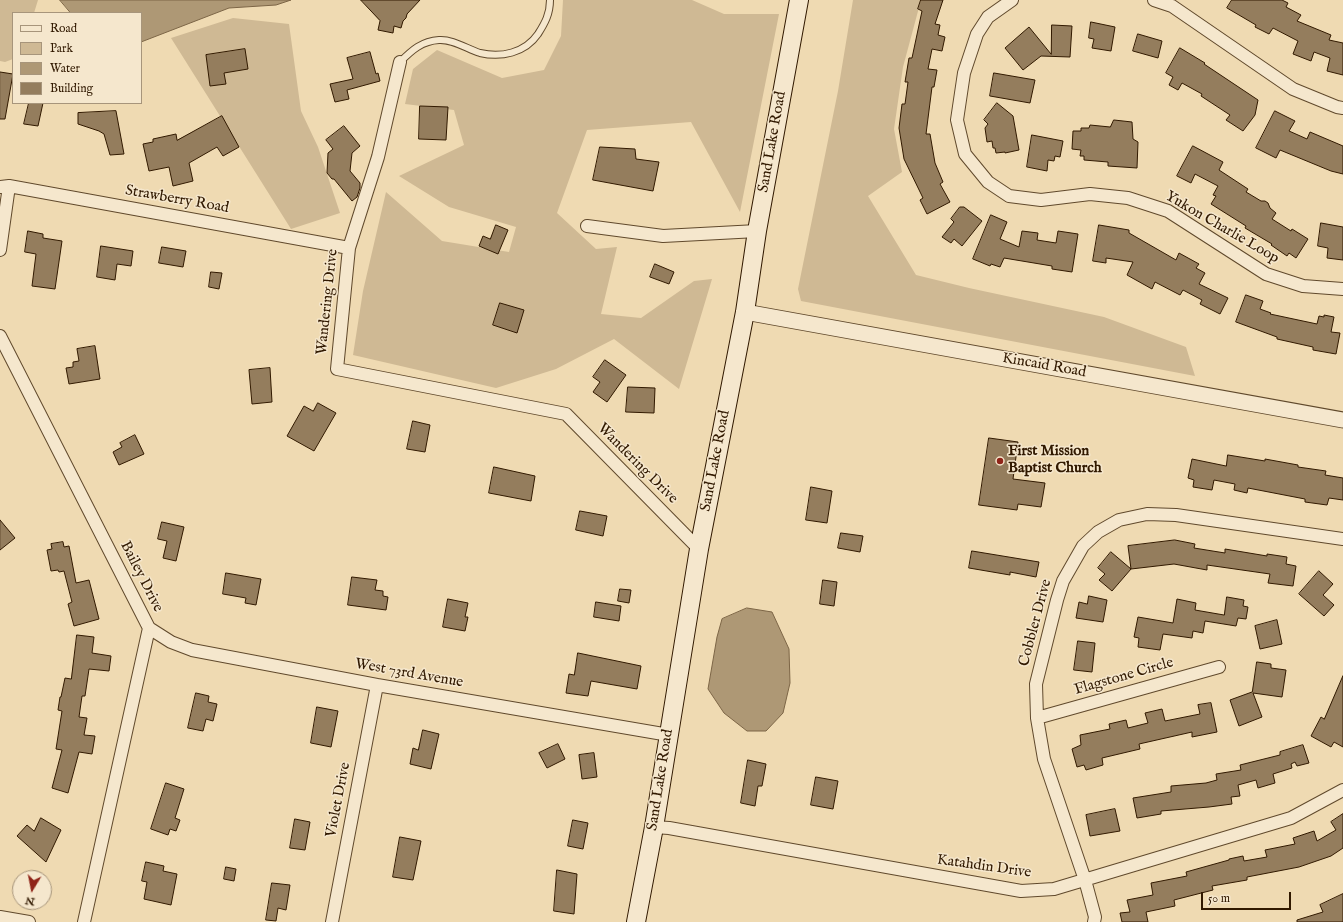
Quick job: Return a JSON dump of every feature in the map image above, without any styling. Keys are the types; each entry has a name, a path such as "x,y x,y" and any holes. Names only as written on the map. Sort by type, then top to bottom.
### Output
{"main road":[{"name":"Sand Lake Road","path":"636,922 654,827 699,549 745,312 757,231 799,0"}],"street":[{"name":"Yukon Charlie Loop","path":"1012,0 988,17 977,34 964,73 957,120 965,154 988,182 1009,196 1041,200 1090,194 1128,198 1168,211 1266,274 1303,286 1343,289"},
{"path":"1154,0 1172,6 1293,89 1343,108"},
{"name":"Wandering Drive","path":"400,62 378,157 348,248 337,369 566,414 699,549"},
{"path":"0,250 4,187"},
{"name":"Strawberry Road","path":"4,187 348,248"},
{"path":"587,226 663,236 757,231"},
{"name":"Kincaid Road","path":"745,312 1343,420"},
{"name":"Bailey Drive","path":"0,336 149,628 84,922"},
{"name":"Cobbler Drive","path":"1094,922 1085,880 1044,759 1037,718 1036,684 1063,581 1084,546 1098,532 1119,520 1147,514 1176,515 1343,539"},
{"name":"West 73rd Avenue","path":"149,628 171,642 192,650 377,685 669,735"},
{"name":"Flagstone Circle","path":"1037,718 1219,667"},
{"name":"Violet Drive","path":"332,922 377,685"},
{"name":"Katahdin Drive","path":"654,827 669,828 1021,892 1054,889 1291,818 1343,790"},
{"path":"0,917 30,922"}],"lane":[{"name":"Wandering Drive","path":"400,62 413,50 426,42 441,39 480,52 497,55 515,52 533,41 546,21 550,0"}],"green space":[{"path":"0,0 38,0 34,12 12,12 12,59 5,62 0,61"},
{"path":"563,0 692,0 724,14 779,14 740,212 691,122 587,130 557,213 596,249 617,247 601,314 641,318 694,281 712,279 679,389 614,339 556,369 496,388 353,355 363,291 386,192 442,241 509,252 516,227 449,207 399,176 464,145 454,110 405,104 413,69 437,50 502,78 544,70 561,36"},
{"path":"853,0 921,0 903,67 894,129 902,172 868,196 916,275 1104,317 1186,347 1195,376 801,301 798,289 838,91"},
{"path":"233,18 289,24 301,111 318,147 340,213 291,229 171,38"}],"water":[{"path":"60,0 291,0 276,5 229,8 142,42 142,12 70,12"},
{"path":"747,608 772,612 789,649 790,683 783,713 766,731 747,731 724,713 708,689 717,637 722,619"}],"building":[{"path":"361,0 420,0 407,14 401,28 394,26 393,33 378,30 380,21"},
{"path":"921,0 943,0 935,24 940,25 938,35 945,37 942,51 932,49 928,69 937,70 934,87 932,87 926,134 930,134 935,163 943,182 940,184 950,202 927,214 920,200 923,198 904,159 899,128 902,104 905,104 908,82 905,82 909,58 912,58 922,11 918,9"},
{"path":"1232,0 1282,0 1288,3 1286,7 1301,15 1297,21 1331,35 1329,40 1343,43 1343,75 1327,71 1330,58 1314,52 1311,61 1293,54 1298,41 1273,28 1269,34 1255,27 1256,25 1227,8"},
{"path":"1091,22 1115,27 1111,51 1092,48 1094,39 1089,38"},
{"path":"1052,25 1072,26 1070,57 1041,56 1023,70 1005,48 1029,27 1051,54"},
{"path":"1138,34 1162,41 1158,58 1133,51"},
{"path":"1180,48 1205,63 1204,64 1258,100 1255,115 1243,131 1226,120 1230,115 1201,96 1202,94 1182,83 1178,90 1169,85 1173,77 1166,73"},
{"path":"245,49 248,69 224,73 226,84 210,86 206,55"},
{"path":"370,52 376,74 378,73 380,81 347,90 349,99 335,102 330,84 353,79 347,58"},
{"path":"0,72 12,74 12,80 5,119 0,119"},
{"path":"994,73 1035,80 1030,103 990,96"},
{"path":"997,103 1013,116 1019,150 996,153 995,148 993,148 992,141 987,142 985,128 988,124 984,120"},
{"path":"29,104 43,104 38,126 24,124"},
{"path":"420,106 448,107 446,140 419,139"},
{"path":"116,111 124,154 110,155 104,134 78,124 78,113"},
{"path":"1275,111 1295,121 1289,131 1307,139 1310,132 1343,146 1343,174 1331,171 1280,150 1276,158 1256,148"},
{"path":"222,116 239,147 223,156 217,147 189,163 193,181 173,186 169,167 149,171 143,144 153,142 153,139 176,134 177,140"},
{"path":"1114,120 1132,122 1133,139 1138,142 1137,168 1108,166 1108,162 1084,160 1084,156 1080,156 1081,150 1072,149 1073,131 1081,131 1081,128 1089,128 1090,125 1110,127"},
{"path":"344,126 360,146 352,153 350,171 360,183 360,188 357,197 352,201 334,179 332,179 327,173 328,153 333,149 326,140"},
{"path":"1032,135 1063,141 1060,157 1055,156 1054,161 1048,160 1047,171 1027,167"},
{"path":"1193,146 1223,162 1219,170 1248,189 1246,192 1261,201 1268,203 1270,208 1276,213 1272,219 1291,231 1292,229 1308,239 1296,258 1289,253 1287,256 1271,245 1272,244 1245,228 1246,226 1211,204 1216,196 1213,195 1218,186 1195,174 1191,183 1177,176"},
{"path":"600,147 635,149 636,159 659,162 653,191 593,180"},
{"path":"960,207 964,207 982,221 962,246 954,239 951,243 942,237 954,222 951,219"},
{"path":"991,215 1007,222 1000,239 1019,247 1022,231 1038,233 1037,240 1056,243 1058,231 1078,234 1072,272 1052,269 1052,266 1004,258 1000,267 991,264 990,266 973,259"},
{"path":"1321,223 1343,227 1343,260 1327,258 1328,248 1318,246"},
{"path":"496,225 508,230 498,254 479,246 483,236 490,239"},
{"path":"1099,225 1129,230 1129,233 1176,260 1179,253 1199,264 1196,268 1205,273 1199,284 1228,298 1220,314 1200,304 1202,300 1183,290 1180,295 1155,282 1152,289 1127,275 1133,262 1106,258 1106,263 1093,261"},
{"path":"28,231 43,234 43,238 62,241 55,289 32,286 36,254 25,252"},
{"path":"101,246 133,251 131,266 117,264 115,280 97,277"},
{"path":"162,247 186,251 183,267 159,263"},
{"path":"655,264 674,272 669,284 650,277"},
{"path":"211,272 222,273 219,289 209,287"},
{"path":"1246,295 1263,301 1260,309 1271,313 1270,314 1317,324 1319,316 1324,317 1324,315 1334,317 1331,332 1340,333 1336,354 1313,350 1313,347 1277,339 1277,337 1236,322"},
{"path":"500,303 524,310 517,333 493,325"},
{"path":"95,346 100,379 69,384 66,368 73,367 73,362 79,361 77,349"},
{"path":"605,360 626,375 607,402 593,392 600,382 593,377"},
{"path":"270,368 272,402 252,404 249,370"},
{"path":"628,387 655,388 654,413 626,412"},
{"path":"318,403 336,413 314,451 287,436 304,406 313,411"},
{"path":"413,421 430,425 425,452 407,449"},
{"path":"135,435 144,454 119,465 113,452 122,447 120,443"},
{"name":"First Mission Baptist Church","path":"989,438 1018,442 1013,479 1045,483 1041,507 1018,504 1017,510 979,505"},
{"path":"1228,455 1265,461 1265,459 1298,465 1298,467 1326,471 1325,475 1343,478 1343,500 1329,498 1327,505 1305,502 1305,499 1248,488 1247,493 1234,490 1235,484 1214,480 1212,490 1193,487 1194,480 1188,478 1192,459 1226,466"},
{"path":"494,467 535,476 531,501 489,493"},
{"path":"811,487 832,491 827,523 806,520"},
{"path":"580,511 607,516 603,536 576,530"},
{"path":"0,520 15,538 0,550"},
{"path":"162,522 184,527 176,561 163,558 167,541 158,539"},
{"path":"841,533 863,536 860,552 838,548"},
{"path":"1175,540 1195,544 1194,548 1225,553 1225,549 1267,556 1267,554 1287,557 1286,564 1296,566 1293,586 1268,583 1270,574 1207,565 1207,570 1174,564 1131,569 1128,546"},
{"path":"63,542 64,547 69,546 76,583 89,580 99,619 74,626 68,604 72,602 64,571 51,571 47,550 52,549 51,544"},
{"path":"972,551 1039,562 1036,577 1010,572 1010,575 969,568"},
{"path":"1111,552 1131,569 1112,591 1099,580 1105,574 1098,568"},
{"path":"1319,571 1333,584 1323,595 1334,605 1324,616 1299,594"},
{"path":"226,573 261,579 256,605 245,603 246,598 223,594"},
{"path":"352,577 377,580 375,590 383,591 383,596 388,597 386,610 348,605"},
{"path":"823,580 837,582 834,606 820,604"},
{"path":"620,589 631,590 629,603 618,601"},
{"path":"1089,596 1107,600 1103,622 1076,618 1079,602 1087,604"},
{"path":"1227,597 1244,600 1243,606 1248,607 1246,619 1238,618 1236,626 1205,621 1203,633 1193,631 1192,638 1163,634 1160,650 1138,647 1139,638 1134,637 1138,617 1173,623 1177,599 1196,603 1195,610 1224,615"},
{"path":"448,599 468,603 465,617 468,617 465,631 443,627"},
{"path":"596,602 621,606 619,621 594,617"},
{"path":"1277,620 1282,644 1260,649 1255,626"},
{"path":"77,635 94,637 92,653 111,656 109,671 89,669 85,696 82,696 79,717 87,718 84,735 95,736 92,754 79,752 68,793 52,788 62,750 56,749 62,711 58,710 60,697 65,678 71,679"},
{"path":"1078,641 1095,643 1092,672 1074,670"},
{"path":"578,653 641,666 637,689 591,681 588,696 566,693 569,674 574,675"},
{"path":"1257,662 1271,664 1271,668 1286,670 1282,697 1253,693 1262,717 1239,726 1230,700 1252,692"},
{"path":"1343,676 1343,747 1334,742 1331,747 1311,736 1321,717 1324,719"},
{"path":"196,693 209,696 208,702 217,704 213,721 206,719 203,731 188,728"},
{"path":"1211,703 1217,732 1192,737 1192,732 1139,744 1140,749 1102,758 1103,765 1086,770 1084,765 1077,767 1072,749 1081,745 1080,735 1110,729 1109,724 1126,720 1128,728 1148,723 1145,713 1162,709 1165,721 1200,714 1198,705"},
{"path":"317,707 338,711 331,747 311,743"},
{"path":"423,730 439,734 431,769 410,764 413,748 418,750"},
{"path":"558,744 565,759 547,768 539,753"},
{"path":"1303,745 1309,763 1297,766 1295,762 1291,764 1292,768 1273,774 1275,783 1258,788 1256,780 1238,785 1240,796 1231,797 1232,804 1161,811 1161,814 1137,818 1133,798 1171,792 1171,786 1206,783 1217,780 1216,774 1241,770 1240,765 1280,755 1280,752"},
{"path":"594,753 597,777 582,779 579,755"},
{"path":"748,760 766,764 762,786 758,786 755,806 741,803"},
{"path":"816,777 838,781 833,809 811,805"},
{"path":"166,783 184,789 175,818 180,820 176,831 170,829 168,835 151,829"},
{"path":"1115,809 1120,831 1090,836 1086,815"},
{"path":"1343,814 1343,848 1331,856 1299,867 1247,877 1247,880 1212,886 1213,890 1174,900 1175,906 1146,912 1148,922 1122,922 1120,913 1130,912 1127,900 1153,895 1151,883 1187,876 1186,872 1229,859 1243,856 1244,861 1267,857 1265,850 1295,844 1293,838 1314,831 1317,841 1336,830 1331,822"},
{"path":"41,818 61,830 46,862 17,836 27,825 34,831"},
{"path":"295,819 310,822 305,850 290,848"},
{"path":"573,820 588,823 583,849 568,846"},
{"path":"400,837 421,841 413,880 393,877"},
{"path":"146,862 164,866 163,871 177,874 171,905 144,899 147,882 142,881"},
{"path":"226,867 236,869 234,881 224,879"},
{"path":"557,870 577,874 574,914 554,911"},
{"path":"272,883 290,885 286,910 278,908 276,921 266,920"},
{"path":"1343,894 1343,922 1297,922 1297,920 1323,912 1320,905"}],"place":[{"name":"First Mission Baptist Church","path":"1000,461"}]}
